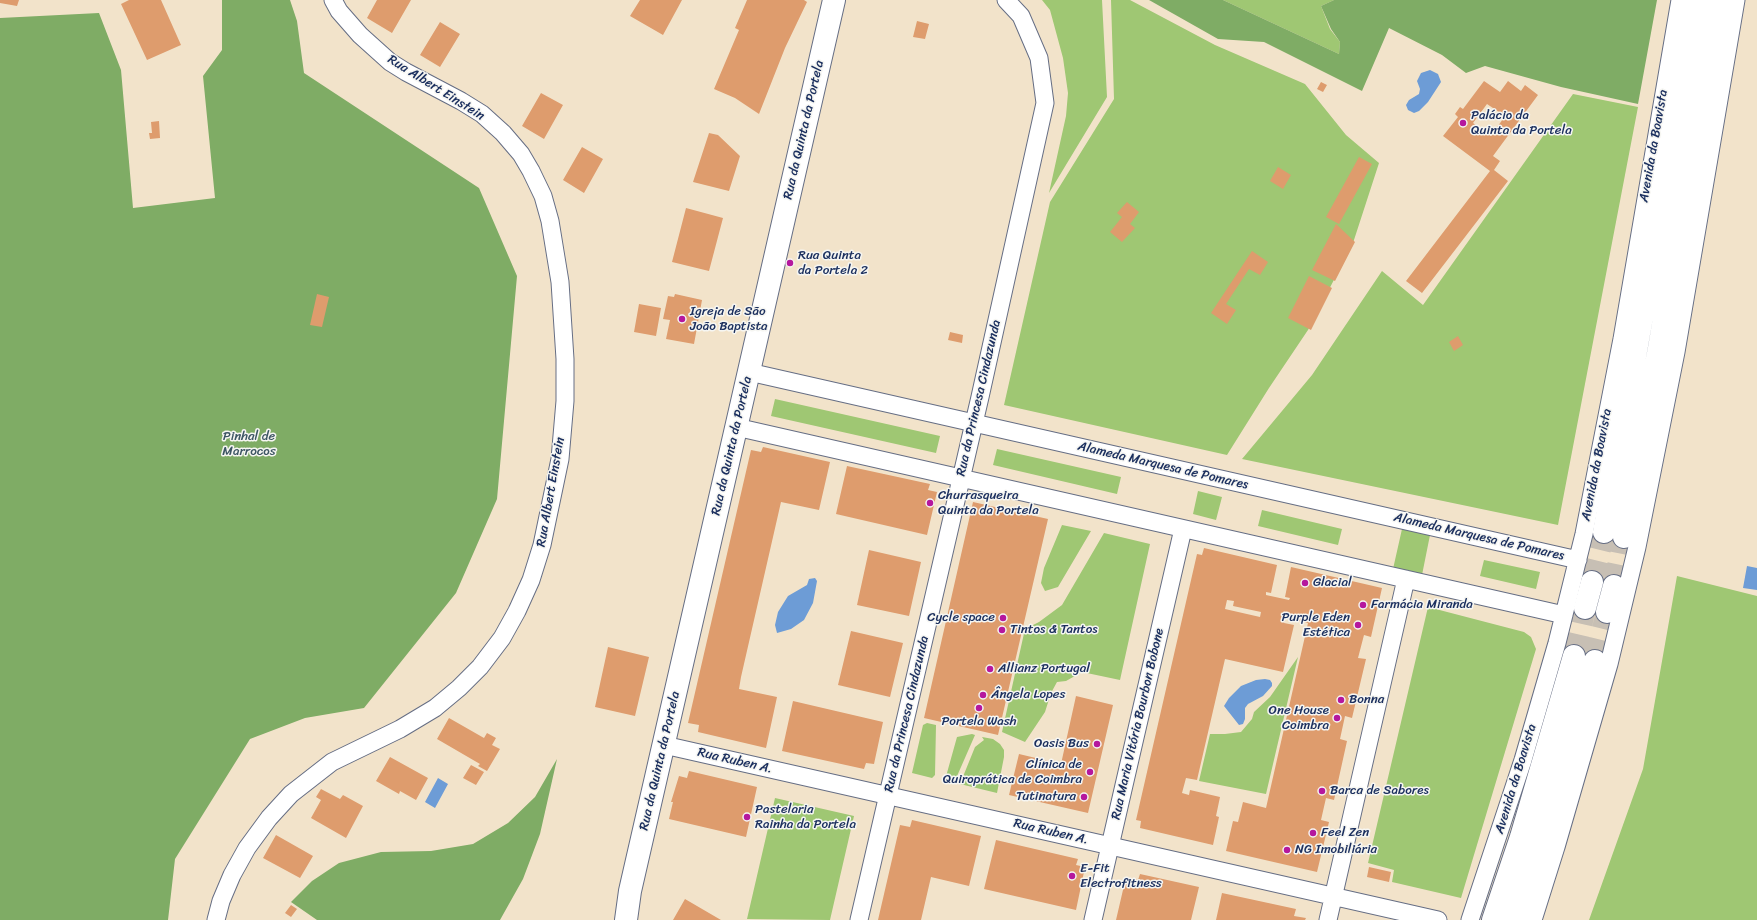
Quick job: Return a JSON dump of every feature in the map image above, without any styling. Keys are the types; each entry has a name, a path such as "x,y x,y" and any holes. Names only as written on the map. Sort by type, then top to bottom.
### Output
{"main road":[{"name":"Rua da Quinta da Portela","path":"626,920 630,891 834,0"},
{"name":"Avenida da Boavista","path":"1698,0 1614,534 1660,340 1719,0"},
{"path":"1586,608 1592,582"},
{"path":"1607,612 1614,586"},
{"name":"Avenida da Boavista","path":"1492,920 1521,837 1574,656"},
{"path":"1515,920 1595,661"},
{"name":"Rua da Quinta da Portela","path":"616,920 630,891"}],"street":[{"name":"Rua Albert Einstein","path":"216,920 221,901 232,875 247,848 268,818 291,794 332,762 400,729 435,708 459,688 480,666 502,638 517,611 531,580 538,559 560,459 565,401 565,359 560,282 550,221 543,196 531,171 520,154 503,133 482,114 390,62 360,35 339,11 333,0"},
{"name":"Rua da Princesa Cindazunda","path":"859,920 974,422 1045,103 1039,58 1021,16 1006,0"},
{"name":"Avenida da Boavista","path":"1470,920 1520,767 1564,615 1578,560 1622,339 1680,0"},
{"path":"1533,920 1556,847 1609,664 1637,547 1676,352 1736,0"},
{"name":"Alameda Marquesa de Pomares","path":"749,372 1578,560"},
{"path":"736,427 1564,615"},
{"name":"Rua Maria Vitória Bourbon Bobone","path":"1094,920 1183,529"},
{"path":"1328,920 1406,579"},
{"name":"Rua Ruben A.","path":"664,745 1438,920"}],"green space":[{"name":"Pinhal de Marrocos","path":"222,0 290,0 297,21 304,73 479,188 517,276 497,499 456,593 364,708 305,718 250,739 175,859 168,920 0,920 0,18 99,13 121,70 133,208 215,198 203,76 222,50"},
{"path":"1042,0 1102,0 1107,97 1049,193 1066,116 1068,93 1063,58 1050,10"},
{"path":"1111,0 1130,0 1215,45 1305,84 1346,135 1379,163 1353,243 1308,330 1227,455 1004,405 1050,202 1114,99"},
{"path":"1149,0 1223,0 1339,54 1340,42 1331,29 1321,6 1334,0 1657,0 1638,104 1561,87 1485,66 1466,73 1442,55 1389,28 1362,91 1264,42 1218,39"},
{"path":"1223,0 1334,0 1321,6 1330,29 1340,42 1339,54"},
{"path":"1573,94 1638,107 1558,525 1242,459 1312,375 1382,271 1423,305"},
{"path":"775,399 940,436 936,453 771,416"},
{"path":"997,449 1121,477 1117,494 993,465"},
{"path":"1198,491 1222,497 1216,520 1193,514"},
{"path":"1262,510 1342,529 1338,545 1258,526"},
{"path":"1062,525 1091,531 1058,587 1045,591 1041,583 1044,568"},
{"path":"1402,529 1430,535 1422,575 1393,569"},
{"path":"1104,533 1150,544 1120,680 1082,672 1066,681 1057,682 1051,693 1045,712 1025,742 1002,732 1025,629 1039,622 1062,605"},
{"path":"1484,560 1540,572 1536,589 1480,576"},
{"path":"1677,576 1757,596 1757,920 1589,920 1643,769"},
{"path":"1428,607 1524,632 1531,637 1536,649 1461,898 1392,882 1394,870 1368,863"},
{"path":"1298,657 1266,794 1199,781 1210,734 1241,732 1252,719 1254,712 1270,697"},
{"path":"927,723 936,725 935,775 932,778 912,773 923,725"},
{"path":"972,734 975,735 954,783 945,780 957,737"},
{"path":"982,737 993,739 1000,744 1004,750 997,793 960,784 975,747 984,740"},
{"path":"557,759 540,834 523,879 500,920 317,920 291,902 312,881 339,863 381,852 431,851 473,844 508,823 535,797"},
{"path":"775,798 854,816 830,920 747,919"}],"water":[{"path":"1430,70 1438,74 1441,82 1428,102 1419,111 1414,113 1408,110 1406,105 1409,100 1419,94 1420,89 1417,81 1421,73"},
{"path":"1747,566 1757,568 1757,590 1743,588"},
{"path":"815,578 817,581 813,603 804,620 791,629 777,633 775,625 778,612 788,596 807,585 809,579"},
{"path":"1256,680 1270,680 1272,686 1263,696 1248,704 1245,708 1245,719 1243,724 1239,725 1224,706 1229,698 1241,686"},
{"path":"438,778 448,784 435,808 425,802"}],"building":[{"path":"0,0 19,0 17,6 0,3"},
{"path":"129,0 161,0 181,45 147,60 121,4"},
{"path":"377,0 411,0 392,33 367,18"},
{"path":"640,0 682,0 663,35 630,16"},
{"path":"747,0 804,0 807,2 785,48 759,114 735,98 714,89 739,30 735,28"},
{"path":"917,21 929,24 925,39 913,37"},
{"path":"440,22 460,34 440,67 420,55"},
{"path":"1484,81 1500,92 1508,81 1521,91 1525,85 1538,95 1493,156 1500,161 1494,170 1508,181 1422,293 1406,281 1490,171 1443,136 1458,117 1455,114 1460,107 1463,109","holes":["1487,104 1505,116 1491,136 1473,123"]},
{"path":"1321,82 1327,85 1323,92 1317,89"},
{"path":"541,93 563,105 544,139 522,126"},
{"path":"159,121 160,138 150,139 149,133 152,133 151,122"},
{"path":"709,133 718,135 740,156 729,191 693,182"},
{"path":"582,147 603,159 584,193 563,180"},
{"path":"1359,157 1372,164 1339,224 1326,217"},
{"path":"1278,167 1291,175 1283,189 1270,181"},
{"path":"1127,202 1139,212 1130,224 1135,228 1122,242 1110,232 1122,217 1117,213"},
{"path":"686,208 723,218 709,271 672,262"},
{"path":"1336,224 1355,242 1335,281 1312,270"},
{"path":"1252,251 1268,262 1260,275 1249,269 1226,304 1236,310 1227,324 1211,313"},
{"path":"1309,276 1332,288 1311,330 1288,318"},
{"path":"317,294 329,297 322,327 310,325"},
{"name":"Igreja de São João Baptista","path":"675,294 702,300 694,344 666,339 670,320 663,319 668,296 674,297"},
{"path":"639,304 661,308 656,336 634,332"},
{"path":"950,332 963,335 962,343 948,340"},
{"path":"1458,336 1463,345 1454,351 1449,342"},
{"path":"763,447 830,462 819,510 781,502 741,677 739,689 777,697 766,748 698,732 699,725 688,723 751,450 761,452"},
{"path":"847,466 930,484 928,490 937,492 927,535 836,514"},
{"path":"973,502 1048,519 998,735 924,718"},
{"path":"1204,548 1277,565 1271,593 1266,592 1266,595 1289,600 1290,598 1285,597 1291,567 1382,588 1371,637 1364,635 1358,658 1366,659 1352,718 1345,716 1340,739 1347,741 1334,800 1326,798 1321,820 1329,822 1317,872 1226,851 1233,821 1238,822 1243,802 1266,808 1308,623 1285,618 1284,623 1294,625 1283,672 1225,659 1197,780 1186,778 1182,793 1189,795 1190,790 1220,797 1216,816 1219,817 1213,845 1140,828 1141,821 1136,820 1197,554 1202,555","holes":["1227,600 1234,601 1233,606 1261,612 1260,617 1225,609"]},
{"path":"869,550 921,562 909,616 857,605"},
{"path":"851,631 903,643 890,697 838,685"},
{"path":"608,647 649,657 635,716 595,707"},
{"path":"1076,696 1113,705 1088,813 1009,795 1019,754 1061,764"},
{"path":"793,701 883,722 874,764 866,763 864,769 782,751"},
{"path":"449,718 484,738 487,733 496,738 492,745 500,749 487,771 478,766 480,764 437,739"},
{"path":"390,757 428,778 416,800 400,791 399,794 376,781"},
{"path":"471,765 484,772 476,785 463,778"},
{"path":"689,771 757,787 746,837 669,819 673,802 671,802 679,776 687,778"},
{"path":"321,789 340,799 343,795 363,806 346,838 311,818 321,800 316,797"},
{"path":"912,820 981,836 969,886 931,877 921,920 878,920 900,825 910,827"},
{"path":"276,835 313,856 300,878 263,858"},
{"path":"996,840 1078,859 1076,865 1085,867 1076,910 984,889"},
{"path":"1369,867 1391,872 1389,882 1367,877"},
{"path":"1140,874 1199,887 1191,920 1116,920 1126,877 1138,880"},
{"path":"1222,893 1296,909 1294,916 1306,918 1305,920 1216,920"},
{"path":"685,899 721,920 673,920"},
{"path":"291,905 297,909 291,917 285,913"}],"tunnel":[{"path":"1592,582 1604,532"},
{"path":"1614,586 1624,537"},
{"path":"1574,656 1585,608"},
{"path":"1595,661 1607,612"}],"place":[{"name":"Palácio da Quinta da Portela","path":"1463,123"},
{"name":"Rua Quinta da Portela 2","path":"790,263"},
{"name":"Igreja de São João Baptista","path":"682,319"},
{"name":"Churrasqueira Quinta da Portela","path":"930,503"},
{"name":"Glacial","path":"1305,583"},
{"name":"Farmácia Miranda","path":"1363,605"},
{"name":"Cycle space","path":"1003,618"},
{"name":"Purple Eden Estética","path":"1358,625"},
{"name":"Tintos & Tantos","path":"1002,630"},
{"name":"Allianz Portugal","path":"990,669"},
{"name":"Ângela Lopes","path":"983,695"},
{"name":"Bonna","path":"1341,700"},
{"name":"Portela Wash","path":"979,708"},
{"name":"One House Coimbra","path":"1337,718"},
{"name":"Oasis Bus","path":"1097,744"},
{"name":"Clínica de Quiroprática de Coimbra","path":"1090,772"},
{"name":"Barca de Sabores","path":"1322,791"},
{"name":"Tutinatura","path":"1084,797"},
{"name":"Pastelaria Rainha da Portela","path":"747,817"},
{"name":"Feel Zen","path":"1313,833"},
{"name":"NG Imobiliária","path":"1287,850"},
{"name":"E-Fit Electrofitness","path":"1072,876"}]}
